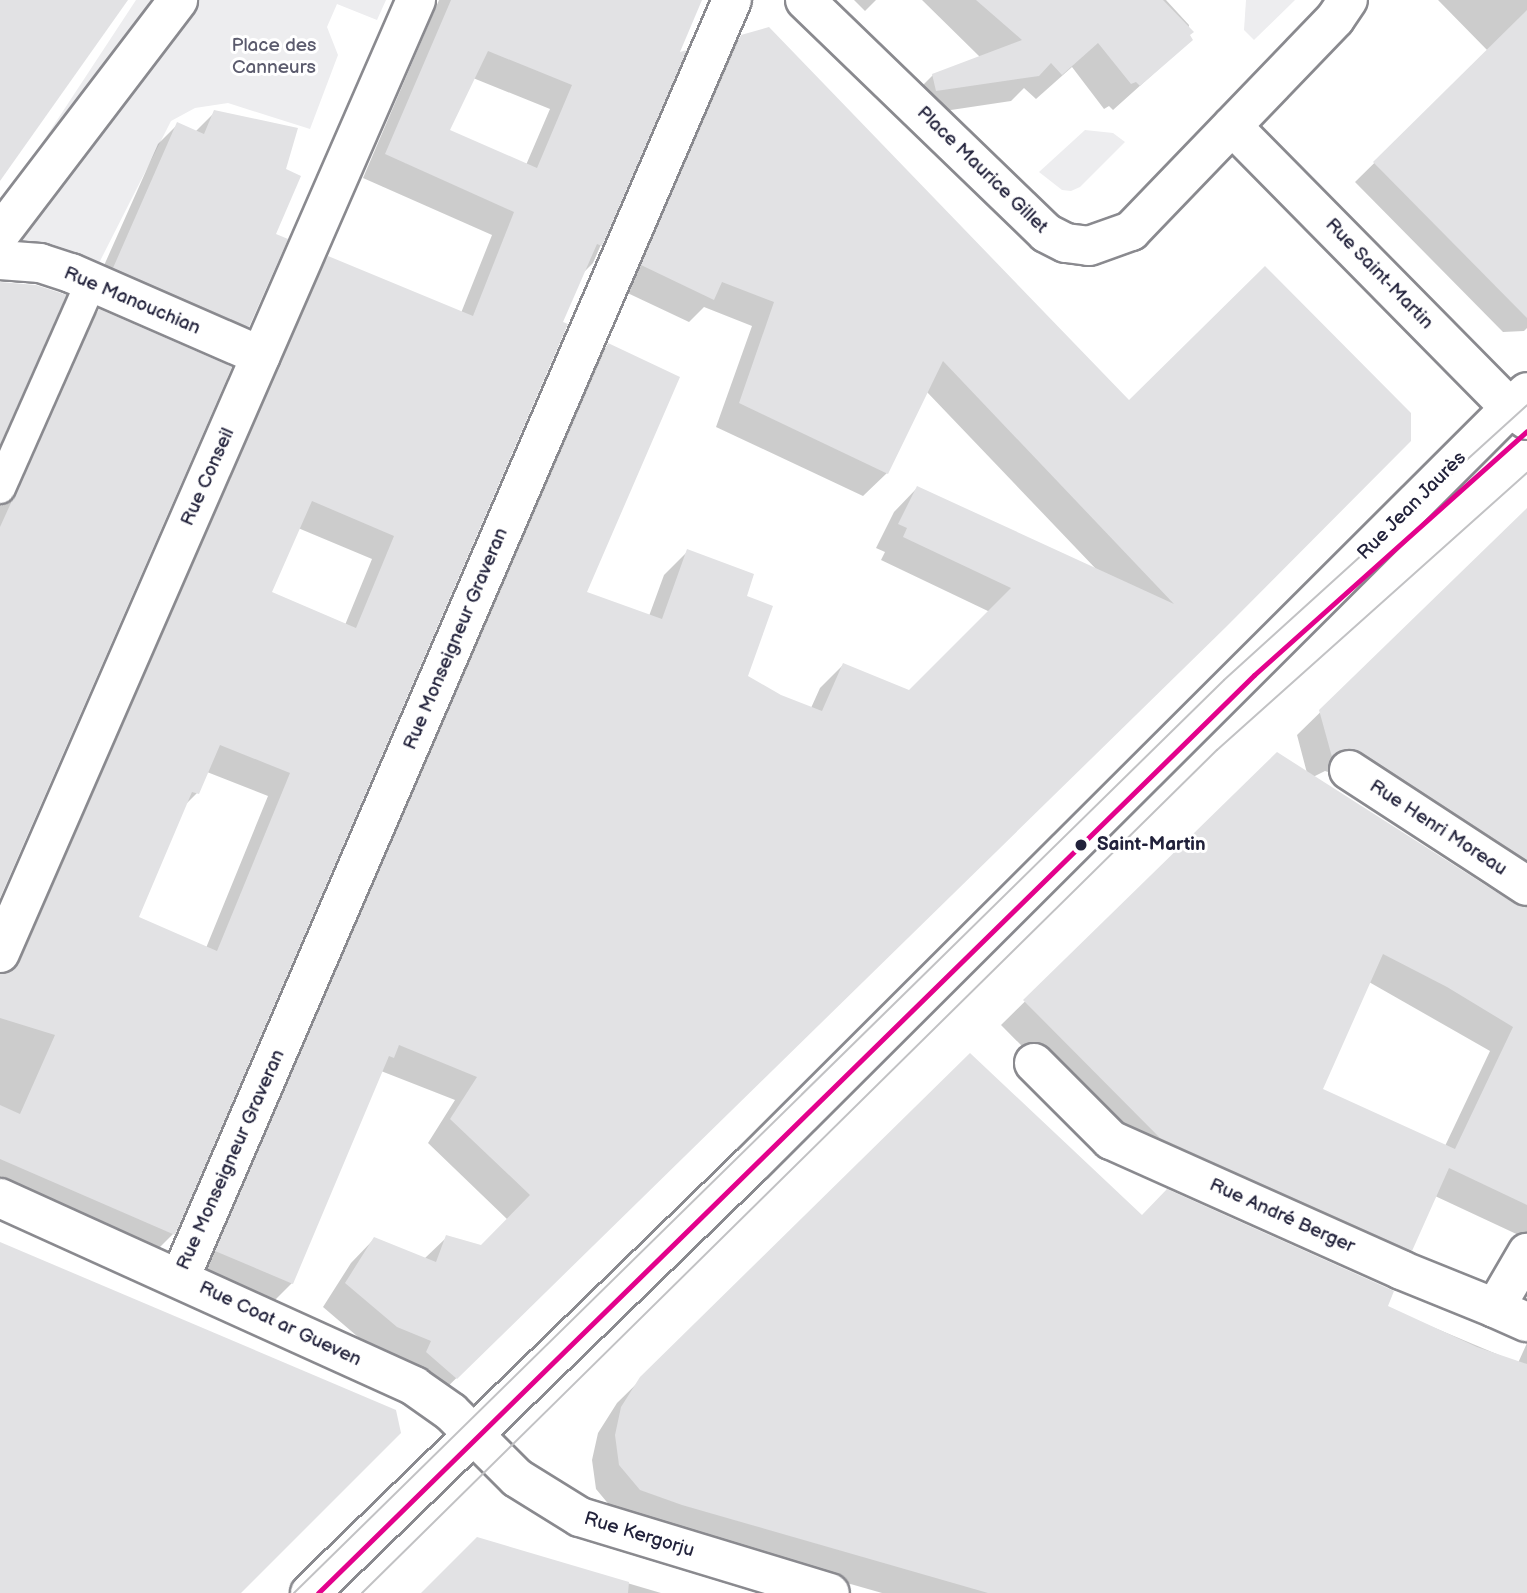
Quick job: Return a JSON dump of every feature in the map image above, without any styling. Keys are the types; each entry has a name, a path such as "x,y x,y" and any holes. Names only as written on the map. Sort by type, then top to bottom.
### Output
{"street":[{"path":"0,234 178,0"},
{"name":"Rue Conseil","path":"0,953 416,0"},
{"name":"Rue Monseigneur Graveran","path":"180,1278 732,0"},
{"name":"Place Maurice Gillet","path":"805,0 1046,233 1066,243 1089,246 1131,232 1335,19 1348,0"},
{"name":"Rue Saint-Martin","path":"1232,126 1522,407"},
{"name":"Rue Manouchian","path":"0,260 40,262 261,356"},
{"name":"Rue Jean Jaurès","path":"310,1593 753,1163 1522,407"},
{"name":"Rue Henri Moreau","path":"1349,771 1527,886"},
{"name":"Rue André Berger","path":"1034,1063 1111,1140 1401,1270 1511,1315 1527,1253"},
{"name":"Rue Coat ar Gueven","path":"0,1198 414,1386 451,1412 473,1433"},
{"name":"Rue Kergorju","path":"473,1433 517,1478 580,1517 830,1593"}],"lane":[{"path":"0,488 91,283"}],"green space":[{"name":"Place des Canneurs","path":"136,0 386,0 377,20 337,4 327,27 338,55 310,129 228,103 195,108 171,121 98,265 0,232 0,207"},
{"path":"1246,0 1295,0 1254,40 1244,30"},
{"path":"1085,130 1113,133 1125,142 1080,187 1071,191 1062,190 1039,172"}],"building":[{"path":"0,0 128,0 0,181"},
{"path":"451,0 702,0 680,52 687,50 602,246 597,244 563,322 568,324 175,1235 0,1159 0,1105 20,1114 55,1035 0,1018 0,974 12,971 20,962 328,256 473,316 514,212 385,154","holes":["488,51 572,85 537,168 450,130","312,501 394,536 356,628 272,592","220,745 290,773 217,951 139,917 192,792 199,794"]},
{"path":"976,0 1163,0 1194,32 1190,35 1193,40 1140,86 1136,82 1131,84 1098,43 1062,75 1051,63 1039,76 936,91 932,74 1022,40"},
{"path":"1527,10 1527,318 1373,162"},
{"path":"769,27 1129,400 1265,266 1411,413 1411,441 1226,627 457,1379 426,1352 431,1341 397,1327 345,1283 374,1237 436,1262 446,1235 481,1245 530,1195 450,1119 477,1077 399,1045 394,1058 389,1056 293,1284 215,1251 608,343 680,377 587,592 662,619 687,549 754,574 747,596 773,606 748,676 781,695 822,711 843,663 909,690 1011,588 903,537 907,528 898,524 917,486 1174,604 943,361 888,474 739,403 774,302 722,282 714,300 641,265 741,35"},
{"path":"214,110 298,128 286,169 301,176 276,234 288,239 249,327 113,268 177,122 204,134"},
{"path":"0,282 36,285 67,295 0,445"},
{"path":"99,309 232,367 0,898 0,527"},
{"path":"1527,508 1527,860 1361,752 1349,748 1332,757 1319,710"},
{"path":"1277,752 1515,904 1527,908 1527,1205 1449,1168 1412,1251 1160,1138 1023,1000","holes":["1383,954 1447,987 1513,1027 1455,1149 1323,1089"]},
{"path":"970,1053 1142,1215 1167,1189 1394,1291 1388,1306 1477,1347 1527,1364 1527,1593 988,1593 682,1505 640,1490 619,1465 615,1435 621,1407 640,1377"},
{"path":"0,1242 396,1410 401,1433 241,1593 0,1593"},
{"path":"477,1537 629,1582 628,1593 421,1593"}],"tram line":[{"path":"294,1593 1224,680 1527,405"},
{"path":"362,1593 1217,750 1527,473"}],"transit line":[{"path":"318,1593 1254,675 1527,431"}],"place":[{"name":"Saint-Martin","path":"1081,845"}]}
